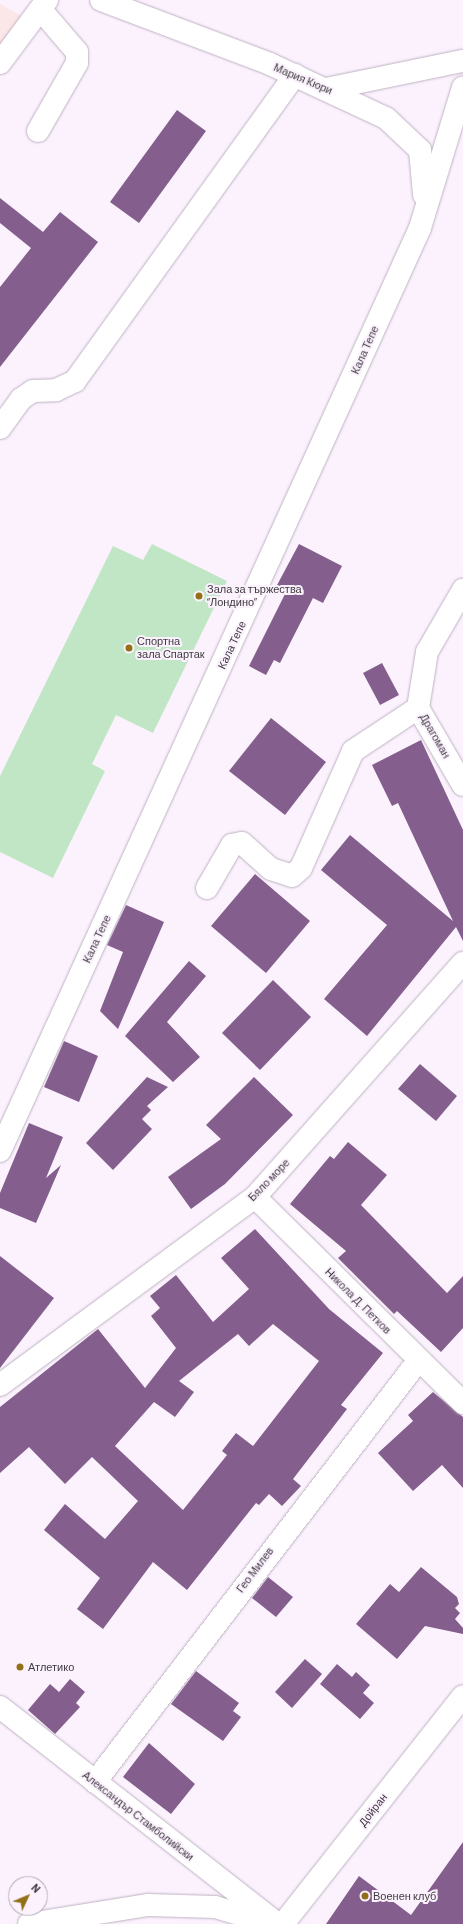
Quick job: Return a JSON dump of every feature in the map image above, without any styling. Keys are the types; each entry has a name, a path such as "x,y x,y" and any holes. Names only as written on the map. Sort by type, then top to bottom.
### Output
{"street":[{"name":"Мария Кюри","path":"101,0 295,75 326,88 386,118 420,150 426,183 420,228"},
{"path":"0,63 44,5 77,52 77,63 38,131"},
{"path":"326,88 463,61"},
{"path":"0,428 21,399 33,391 56,390 75,381 295,75"},
{"name":"Кала Тепе","path":"0,1151 420,228 463,87"},
{"path":"207,888 232,845 242,843 271,869 292,876 301,868 353,751 418,708 427,652 463,590"},
{"name":"Драгоман","path":"418,708 463,785"},
{"name":"Бяло море","path":"0,1385 255,1197 463,963"},
{"name":"Никола Д. Петков","path":"255,1197 418,1361 463,1403"},
{"name":"Гео Милев","path":"95,1782 418,1361"},
{"name":"Дойран","path":"283,1924 463,1696"},
{"name":"Александър Стамболийски","path":"0,1707 278,1924"},
{"path":"29,1924 148,1905 216,1907 272,1924"},
{"path":"131,1924 148,1905"}],"shaded area":[{"path":"0,4 22,16 0,46"}],"green space":[{"name":"Спортна зала Спартак","path":"152,544 227,581 153,733 116,715 92,764 105,771 53,878 0,852 0,776 113,546 143,560"}],"building":[{"path":"177,110 206,131 139,223 110,202"},
{"path":"0,198 43,232 60,212 98,242 0,367 0,287 31,248 0,223"},
{"path":"299,544 342,566 323,603 313,598 280,663 274,660 266,675 249,666 286,592 276,587"},
{"path":"382,663 399,695 380,705 363,673"},
{"path":"271,718 326,762 285,815 229,771"},
{"path":"421,740 463,830 463,941 456,927 367,1036 324,999 387,925 321,870 350,835 453,921 398,803 392,806 372,765"},
{"path":"255,874 310,921 266,973 211,926"},
{"path":"126,905 164,922 118,1029 100,1011 123,952 107,945"},
{"path":"189,961 206,976 167,1022 200,1057 173,1082 125,1036"},
{"path":"273,980 311,1017 260,1070 222,1033"},
{"path":"64,1041 98,1056 79,1102 44,1087"},
{"path":"420,1064 457,1096 436,1121 398,1089"},
{"path":"147,1077 168,1087 147,1106 151,1110 142,1119 152,1129 113,1170 86,1143"},
{"path":"254,1077 293,1115 225,1184 191,1209 168,1177 221,1139 206,1125"},
{"path":"29,1123 63,1137 46,1178 61,1165 36,1223 0,1208 0,1193"},
{"path":"348,1142 387,1175 361,1205 447,1293 463,1276 463,1328 441,1352 397,1311 394,1314 338,1258 346,1251 290,1204 330,1156 334,1159"},
{"path":"255,1229 329,1309 383,1353 341,1405 347,1409 293,1479 301,1486 282,1506 269,1494 259,1505 256,1503 187,1590 153,1562 103,1629 77,1609 100,1578 44,1530 65,1504 105,1539 138,1501 92,1457 65,1484 29,1447 0,1473 0,1407 98,1329 145,1388 176,1348 151,1316 160,1308 150,1296 176,1275 213,1322 249,1289 221,1258","holes":["273,1324 319,1361 253,1446 236,1433 222,1451 227,1455 183,1510 115,1446 154,1402 175,1417 194,1392 179,1381 238,1334 249,1346"]},
{"path":"0,1256 54,1298 0,1368"},
{"path":"433,1392 463,1417 463,1488 442,1465 413,1491 378,1453 413,1421 408,1415"},
{"path":"421,1567 457,1597 459,1604 455,1608 460,1613 455,1619 463,1628 463,1634 425,1626 397,1659 356,1624 390,1584 399,1592"},
{"path":"268,1577 293,1597 276,1617 252,1598"},
{"path":"305,1659 322,1674 292,1708 275,1692"},
{"path":"337,1664 352,1677 356,1672 370,1685 363,1693 374,1703 360,1719 320,1684"},
{"path":"196,1671 239,1703 233,1711 241,1717 223,1741 171,1704"},
{"path":"70,1679 85,1692 76,1703 80,1707 55,1734 28,1710 50,1684 59,1692"},
{"path":"149,1743 195,1784 171,1814 123,1777"},
{"name":"Военен клуб","path":"463,1842 463,1924 326,1924 359,1876 411,1915"}],"place":[{"name":"Зала за тържества “Лондино”","path":"199,596"},
{"name":"Спортна зала Спартак","path":"129,648"},
{"name":"Атлетико","path":"20,1667"},
{"name":"Военен клуб","path":"365,1896"}]}
